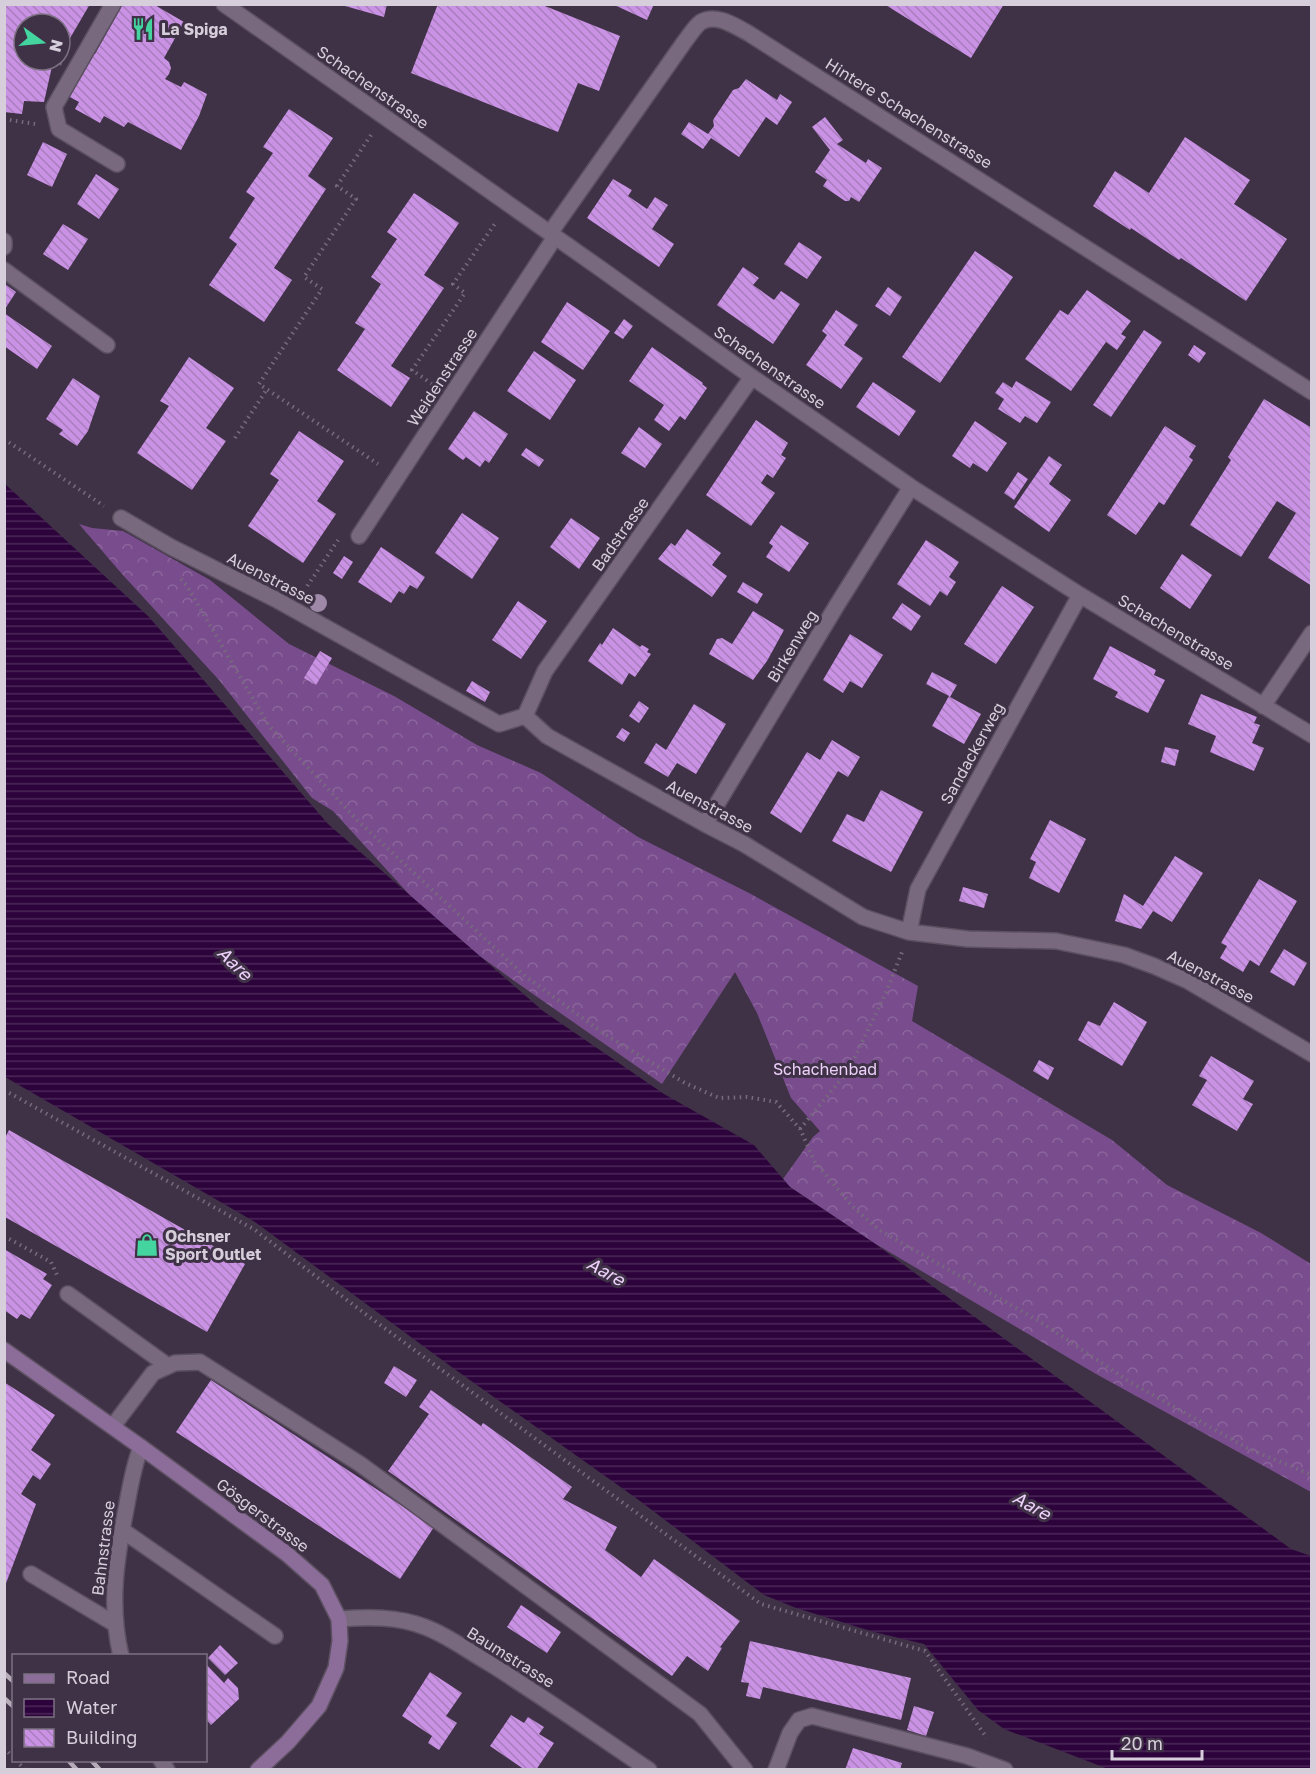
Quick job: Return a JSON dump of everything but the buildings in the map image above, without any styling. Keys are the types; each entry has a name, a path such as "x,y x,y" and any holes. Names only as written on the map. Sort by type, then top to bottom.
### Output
{"main road":[{"name":"Gösgerstrasse","path":"4,1350 113,1426 286,1554 322,1586 339,1619 340,1641 336,1668 319,1706 288,1742 258,1770"}],"street":[{"path":"114,4 54,107 59,129 117,164"},
{"name":"Schachenstrasse","path":"224,4 911,487 1080,595 1311,735"},
{"name":"Hintere Schachenstrasse","path":"553,235 685,41 700,23 708,19 718,20 748,33 1311,392"},
{"name":"Weidenstrasse","path":"359,536 553,235"},
{"path":"4,241 4,247"},
{"path":"4,270 107,345"},
{"name":"Badstrasse","path":"525,716 545,671 752,377"},
{"name":"Birkenweg","path":"705,824 911,487"},
{"name":"Auenstrasse","path":"121,518 171,547 292,608 499,724 525,716 547,736 744,844 863,917 909,932 968,939 1056,941 1124,955 1188,981 1311,1054"},
{"name":"Sandackerweg","path":"909,932 918,889 1080,595"},
{"path":"1263,706 1311,633"},
{"path":"68,1294 168,1366"},
{"path":"113,1426 153,1374 175,1362 200,1362 360,1464 700,1714 745,1770"},
{"name":"Bahnstrasse","path":"121,1654 115,1624 113,1590 134,1465 141,1447"},
{"path":"122,1530 275,1636"},
{"path":"31,1574 115,1624"},
{"name":"Baumstrasse","path":"339,1619 367,1617 389,1619 426,1627 522,1684 649,1770"},
{"path":"776,1770 790,1733 799,1720 812,1716 967,1756 1005,1770"}],"path":[{"path":"383,117 337,186 356,199 304,277 322,289 259,384 378,464 383,456"},
{"path":"441,390 412,370 465,292 453,284 508,204"},
{"path":"235,438 267,389"},
{"path":"4,439 121,518"},
{"path":"292,608 341,536"},
{"path":"179,577 187,586 269,726 358,821 525,976 603,1033 685,1083 718,1098 747,1097 776,1102 800,1129 815,1162 852,1206 879,1230 1039,1321 1130,1382 1249,1449 1311,1476"},
{"path":"800,1129 848,1071 885,995 909,932"},
{"path":"4,1090 255,1230 761,1604 925,1651 992,1745"},
{"path":"4,1236 51,1262 68,1294"}],"green space":[{"name":"Schachenbad","path":"79,524 92,528 123,531 210,580 289,644 394,696 477,745 541,773 638,837 749,893 918,986 912,1021 1112,1140 1167,1185 1261,1233 1311,1264 1311,1492 1096,1374 874,1243 790,1187 783,1179 813,1137 820,1131 791,1098 757,1013 735,972 662,1084 438,926 333,811 312,798 219,680"}],"water":[{"name":"Aare","path":"4,483 149,617 328,824 543,1011 664,1094 754,1145 790,1187 874,1243 1291,1549 1311,1556 1311,1769 1108,1769 1004,1729 978,1710 924,1644 874,1632 796,1608 764,1595 636,1498 453,1368 255,1222 5,1077"}],"railway":[{"path":"4,1673 12,1680"},
{"path":"4,1698 12,1705"},
{"path":"70,1762 77,1770"},
{"path":"93,1762 100,1770"}],"place":[{"name":"La Spiga","path":"143,29"},
{"name":"Ochsner Sport Outlet","path":"147,1245"}]}
